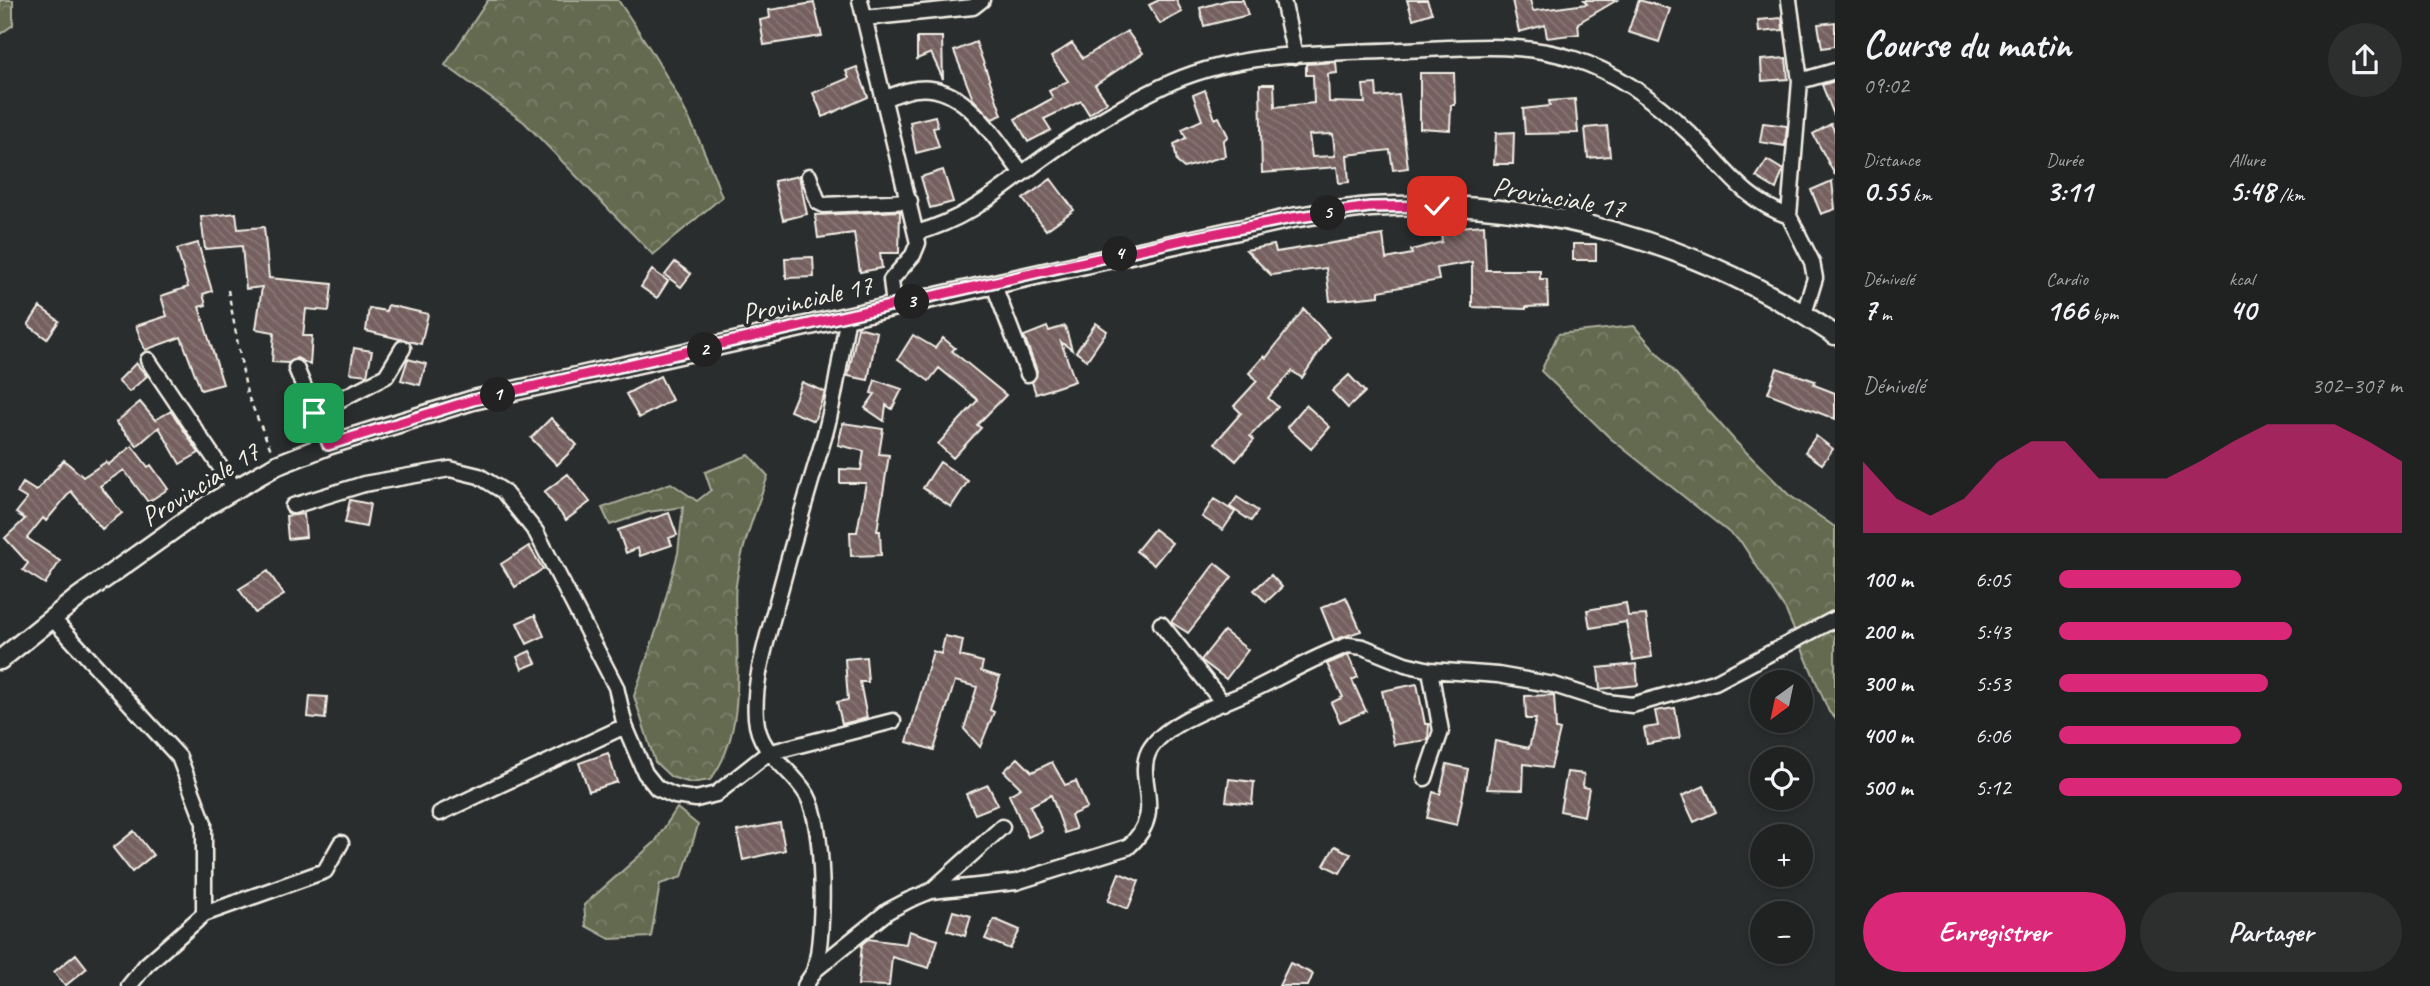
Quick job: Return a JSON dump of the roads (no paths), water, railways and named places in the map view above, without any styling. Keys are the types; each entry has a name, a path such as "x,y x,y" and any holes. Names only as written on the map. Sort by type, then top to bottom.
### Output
{"main road":[{"name":"Provinciale 17","path":"0,660 52,618 208,505 277,465 328,445 473,400 1292,218 1370,207 1437,206 1521,212 1609,229 1697,258 1769,293 1835,335"}],"street":[{"path":"860,0 918,243 912,255 891,279 894,306"},
{"path":"864,18 973,7 982,0"},
{"path":"1283,0 1295,55"},
{"path":"1789,0 1800,81 1789,216 1812,262 1815,278 1804,314"},
{"path":"916,233 962,217 1022,173 1148,94 1185,76 1239,62 1295,55 1502,48 1572,58 1602,69 1635,88 1689,133 1743,192 1757,203 1789,216"},
{"path":"1800,81 1835,71"},
{"path":"885,97 918,88 955,96 969,107 1022,173"},
{"path":"810,176 818,202 824,205 910,201"},
{"path":"993,283 1028,374"},
{"path":"815,970 821,879 816,821 808,798 797,780 768,753 759,737 755,698 774,611 828,423 848,316"},
{"path":"314,413 386,376 403,348"},
{"path":"148,360 235,489"},
{"path":"296,368 328,445"},
{"path":"293,506 364,484 450,469 479,476 503,491 524,513 550,556 616,687 625,726 645,773 657,788 675,796 696,799 716,794 768,753 893,721"},
{"path":"52,618 179,757 204,823 204,914"},
{"path":"931,891 1016,882 1128,847 1140,836 1146,822 1147,754 1157,740 1186,721 1348,645 1363,647 1405,664 1430,670 1498,675 1554,685 1607,702 1632,705 1715,682 1835,619"},
{"path":"1161,624 1223,703"},
{"path":"1425,778 1441,730 1430,670"},
{"path":"440,813 625,726"},
{"path":"805,986 815,970 888,911 931,891 1002,827"},
{"path":"129,986 146,965 204,914 325,872 341,843"}]}
